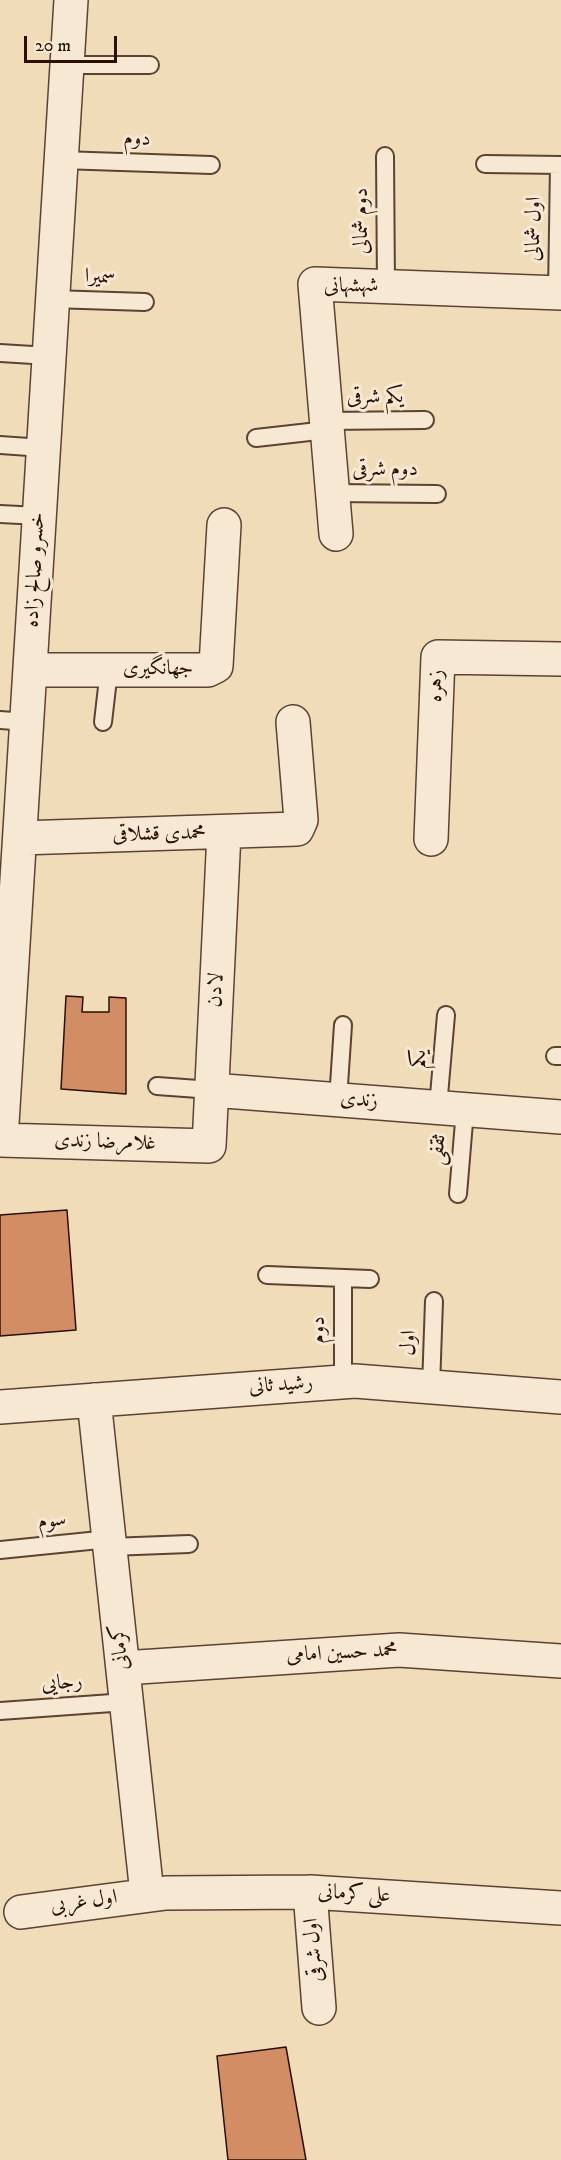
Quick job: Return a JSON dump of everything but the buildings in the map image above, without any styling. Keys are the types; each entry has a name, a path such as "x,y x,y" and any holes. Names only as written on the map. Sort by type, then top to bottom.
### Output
{"street":[{"name":"خسرو صالح زاده","path":"1,1140 8,894 20,838 13,721 30,670 70,0"},
{"name":"شهشهانی","path":"336,534 315,284 559,293"},
{"name":"جهانگیری","path":"30,670 208,670 216,666 224,525"},
{"name":"زهره","path":"431,839 438,657 561,659"},
{"name":"محمدی قشلاقی","path":"20,838 297,829 301,820 293,722"},
{"name":"لادن","path":"209,1146 224,833"},
{"name":"زندی","path":"212,1090 561,1117"},
{"name":"غلامرضا زندی","path":"1,1140 209,1146"},
{"name":"رشید ثانی","path":"0,1407 343,1382 561,1397"},
{"name":"کرمانی","path":"94,1400 147,1894"},
{"name":"محمد حسین امامی","path":"123,1668 399,1650 561,1661"},
{"name":"علی کرمانی","path":"147,1894 310,1892 561,1908"},
{"name":"اول شرقی","path":"310,1892 319,2008"},
{"name":"اول غربی","path":"21,1912 147,1894"}],"lane":[{"path":"67,65 150,66"},
{"name":"دوم شمالی","path":"385,156 386,286"},
{"name":"دوم","path":"61,160 211,165"},
{"path":"485,164 560,165"},
{"name":"اول شمالی","path":"559,293 560,165"},
{"name":"سمیرا","path":"52,299 146,302"},
{"path":"0,352 49,356"},
{"name":"یکم شرقی","path":"256,438 327,426 425,420"},
{"path":"0,445 44,448"},
{"name":"دوم شرقی","path":"332,493 437,494"},
{"path":"0,514 39,516"},
{"path":"103,722 109,670"},
{"name":"یکم","path":"446,1015 451,1108"},
{"path":"338,1100 343,1025"},
{"name":"زندی","path":"157,1086 212,1090"},
{"name":"ثقفی","path":"451,1108 458,1194"},
{"path":"267,1275 370,1279"},
{"name":"دوم","path":"343,1279 343,1382"},
{"name":"اول","path":"431,1387 434,1301"},
{"path":"109,1543 189,1544"},
{"name":"سوم","path":"0,1550 109,1543"},
{"name":"رجایی","path":"0,1711 126,1702"}]}
